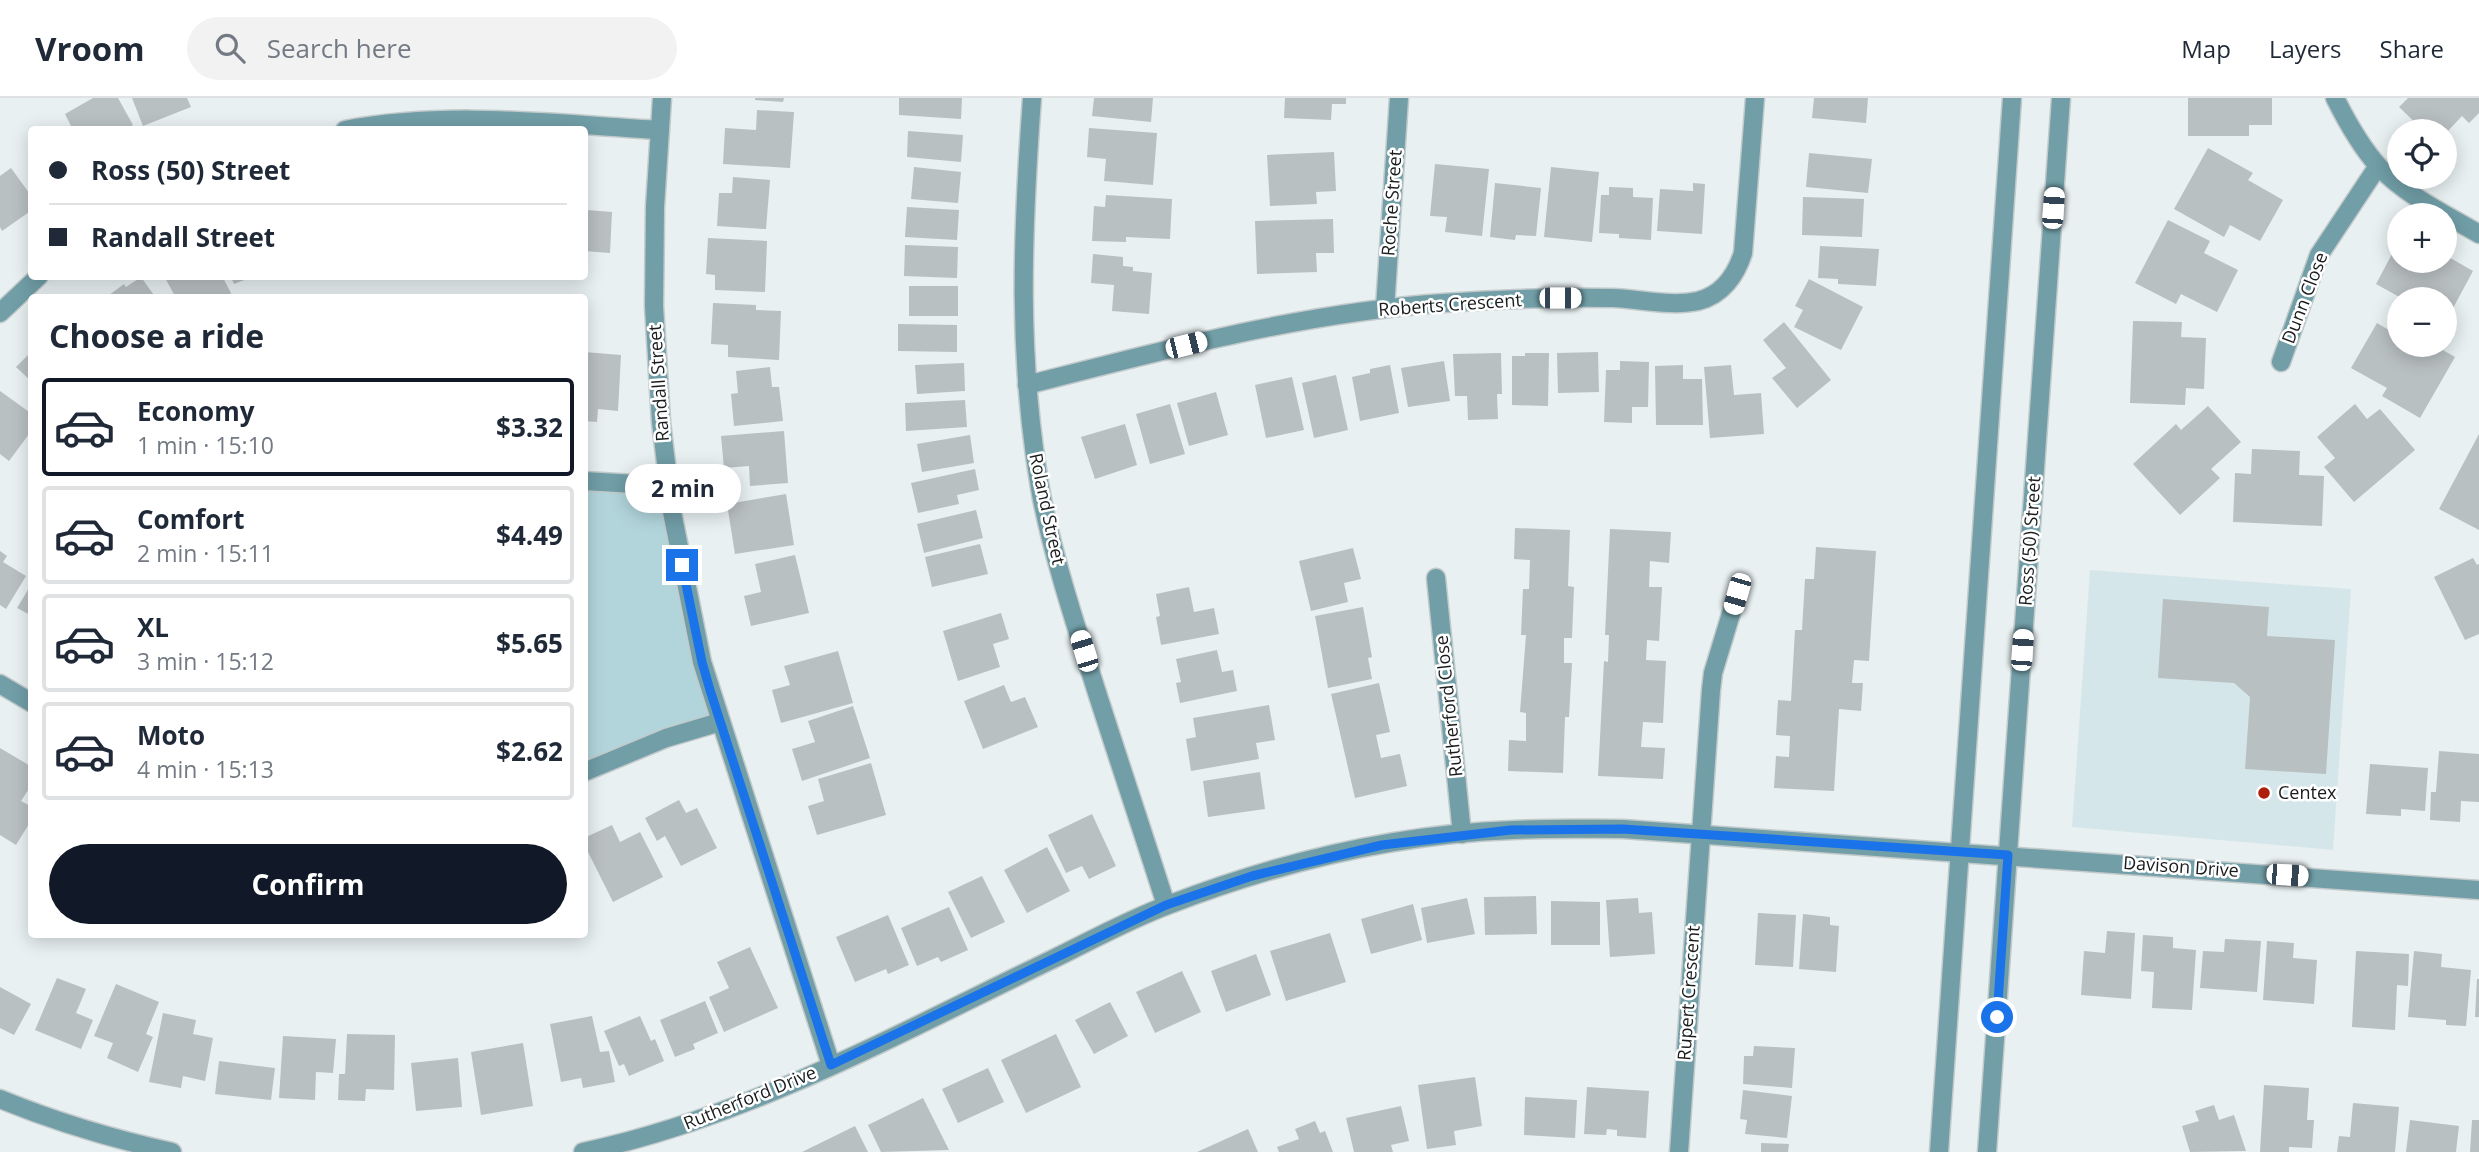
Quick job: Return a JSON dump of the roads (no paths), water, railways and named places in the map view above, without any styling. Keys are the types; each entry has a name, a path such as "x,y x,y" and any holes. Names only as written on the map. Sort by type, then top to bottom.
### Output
{"street":[{"name":"Randall Street","path":"662,98 654,234 654,306 668,486 702,662 831,1065"},
{"name":"Roland Street","path":"1032,98 1023,221 1023,343 1042,497 1061,579 1166,905"},
{"name":"Roche Street","path":"1385,308 1399,98"},
{"name":"Roberts Crescent","path":"1027,385 1211,338 1385,308 1560,298 1681,302 1712,296 1738,269 1743,253 1755,98"},
{"path":"1939,1152 2012,98"},
{"name":"Ross (50) Street","path":"1987,1152 2061,98"},
{"path":"2335,98 2363,147 2378,166 2415,196 2479,234"},
{"path":"370,126 402,121 458,118 660,130"},
{"name":"Dunn Close","path":"2281,362 2319,255 2378,166"},
{"path":"0,313 35,280"},
{"path":"588,481 668,486"},
{"name":"Rutherford Close","path":"1436,578 1462,834"},
{"name":"Rupert Crescent","path":"1679,1152 1711,690 1713,673 1737,594"},
{"path":"0,684 28,701"},
{"path":"588,770 666,738 720,722"},
{"name":"Rutherford Drive","path":"583,1152 679,1127 752,1100 1166,905 1252,876 1330,856 1407,841 1462,834 1511,830 1623,829 2008,855"},
{"name":"Davison Drive","path":"2008,855 2479,890"},
{"path":"0,1099 88,1131 172,1152"}],"place":[{"name":"Centex","path":"2264,793"}]}
